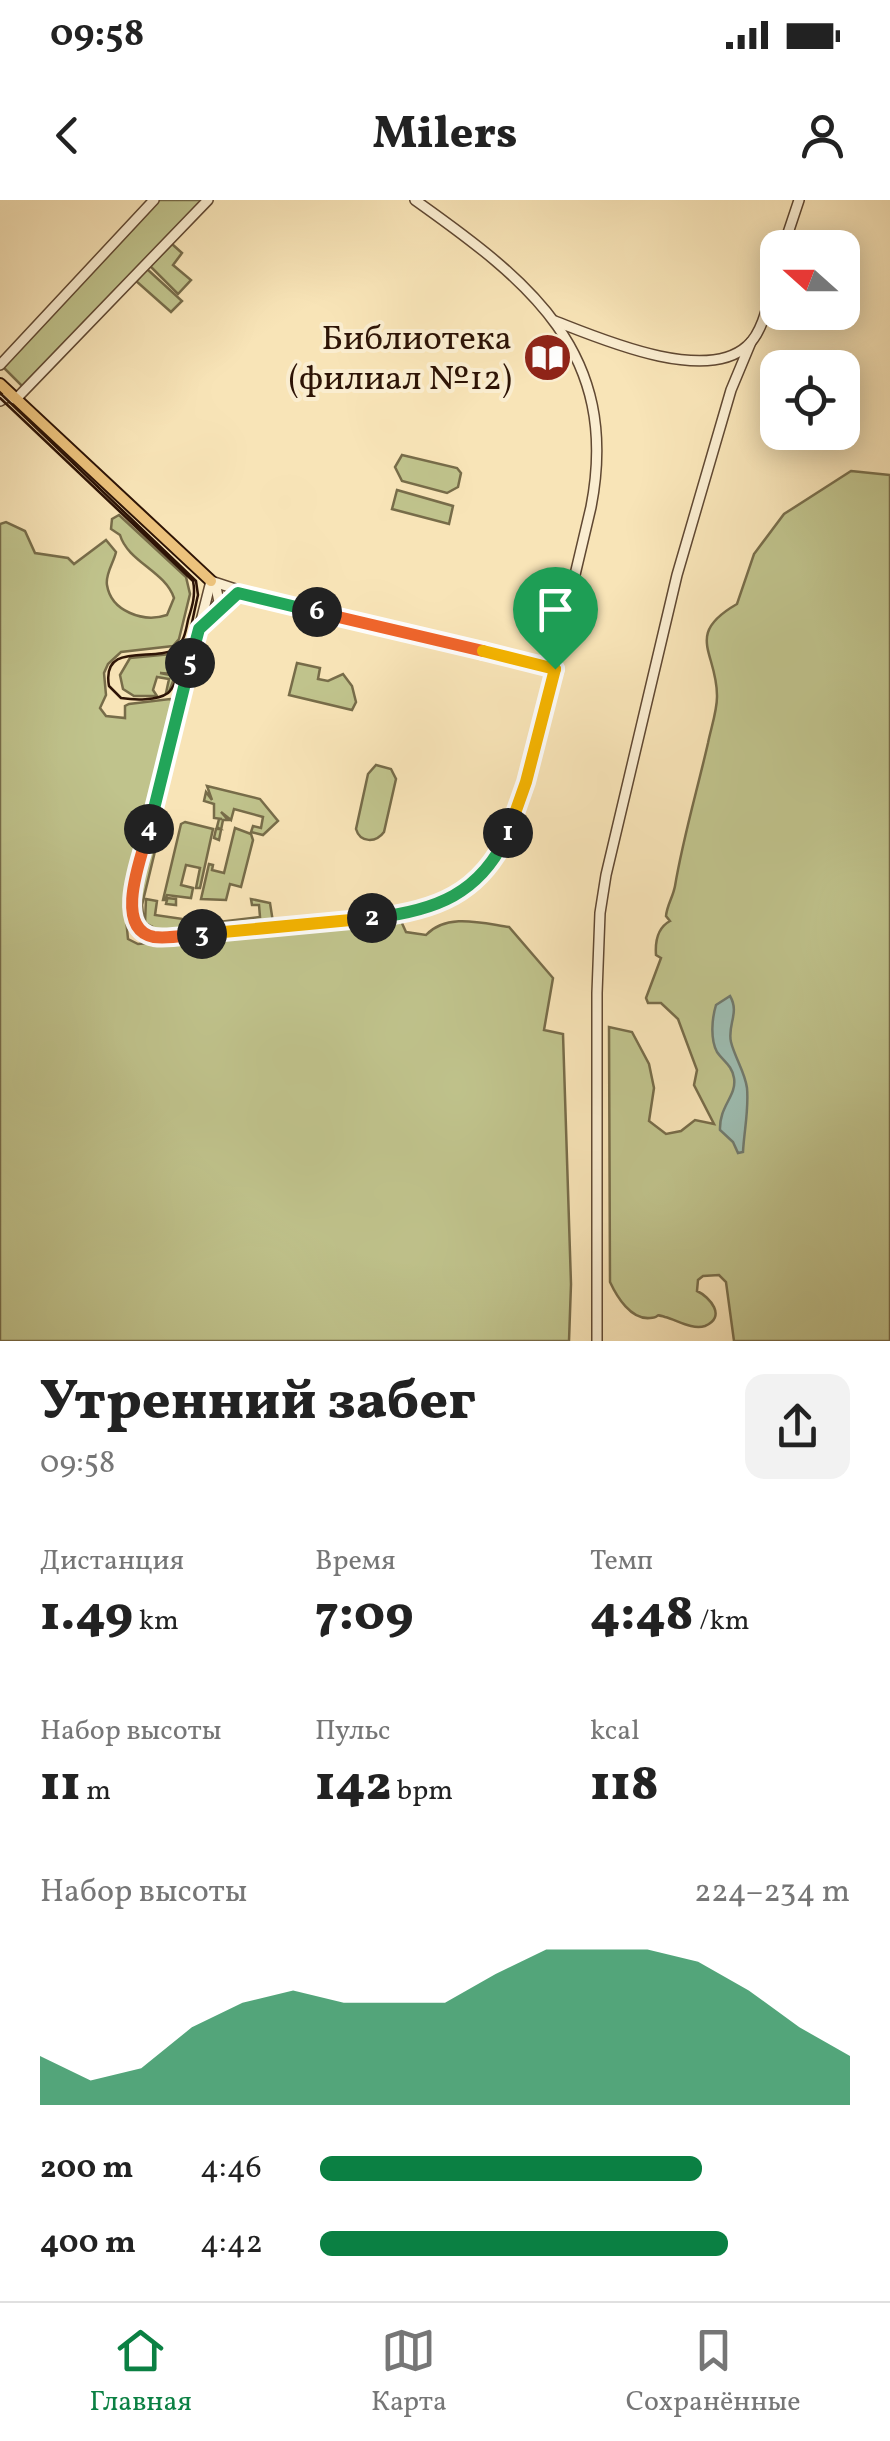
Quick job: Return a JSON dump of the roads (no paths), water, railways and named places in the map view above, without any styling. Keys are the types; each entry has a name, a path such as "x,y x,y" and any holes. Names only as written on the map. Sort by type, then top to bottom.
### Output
{"main road":[{"path":"1,384 211,582"}],"street":[{"path":"0,365 154,200"},
{"path":"1,384 0,399 16,400 208,200"},
{"path":"211,582 134,888 132,914 136,927 160,937 423,910 456,894 484,872 506,838 526,782 555,669 599,453 590,387 554,320 480,248 416,200"},
{"path":"790,230 799,200"},
{"path":"597,1341 595,1117 600,912 678,576 732,390 760,317"},
{"path":"554,320 694,362 732,354 751,342"},
{"path":"570,345 570,336 579,330"},
{"path":"211,582 555,669"},
{"path":"211,582 219,602 212,616"},
{"path":"199,629 240,592"}],"water":[{"path":"730,996 734,1008 731,1042 747,1088 743,1152 738,1153 720,1130 734,1078 717,1052 713,1035 716,1005"}],"tram line":[{"path":"0,393 196,581 198,595 178,676 163,696 121,698 109,686 109,672 121,658 166,652 178,646 192,606 193,581 0,398"}],"place":[{"name":"Библиотека (филиал №12)","path":"547,357"}]}
